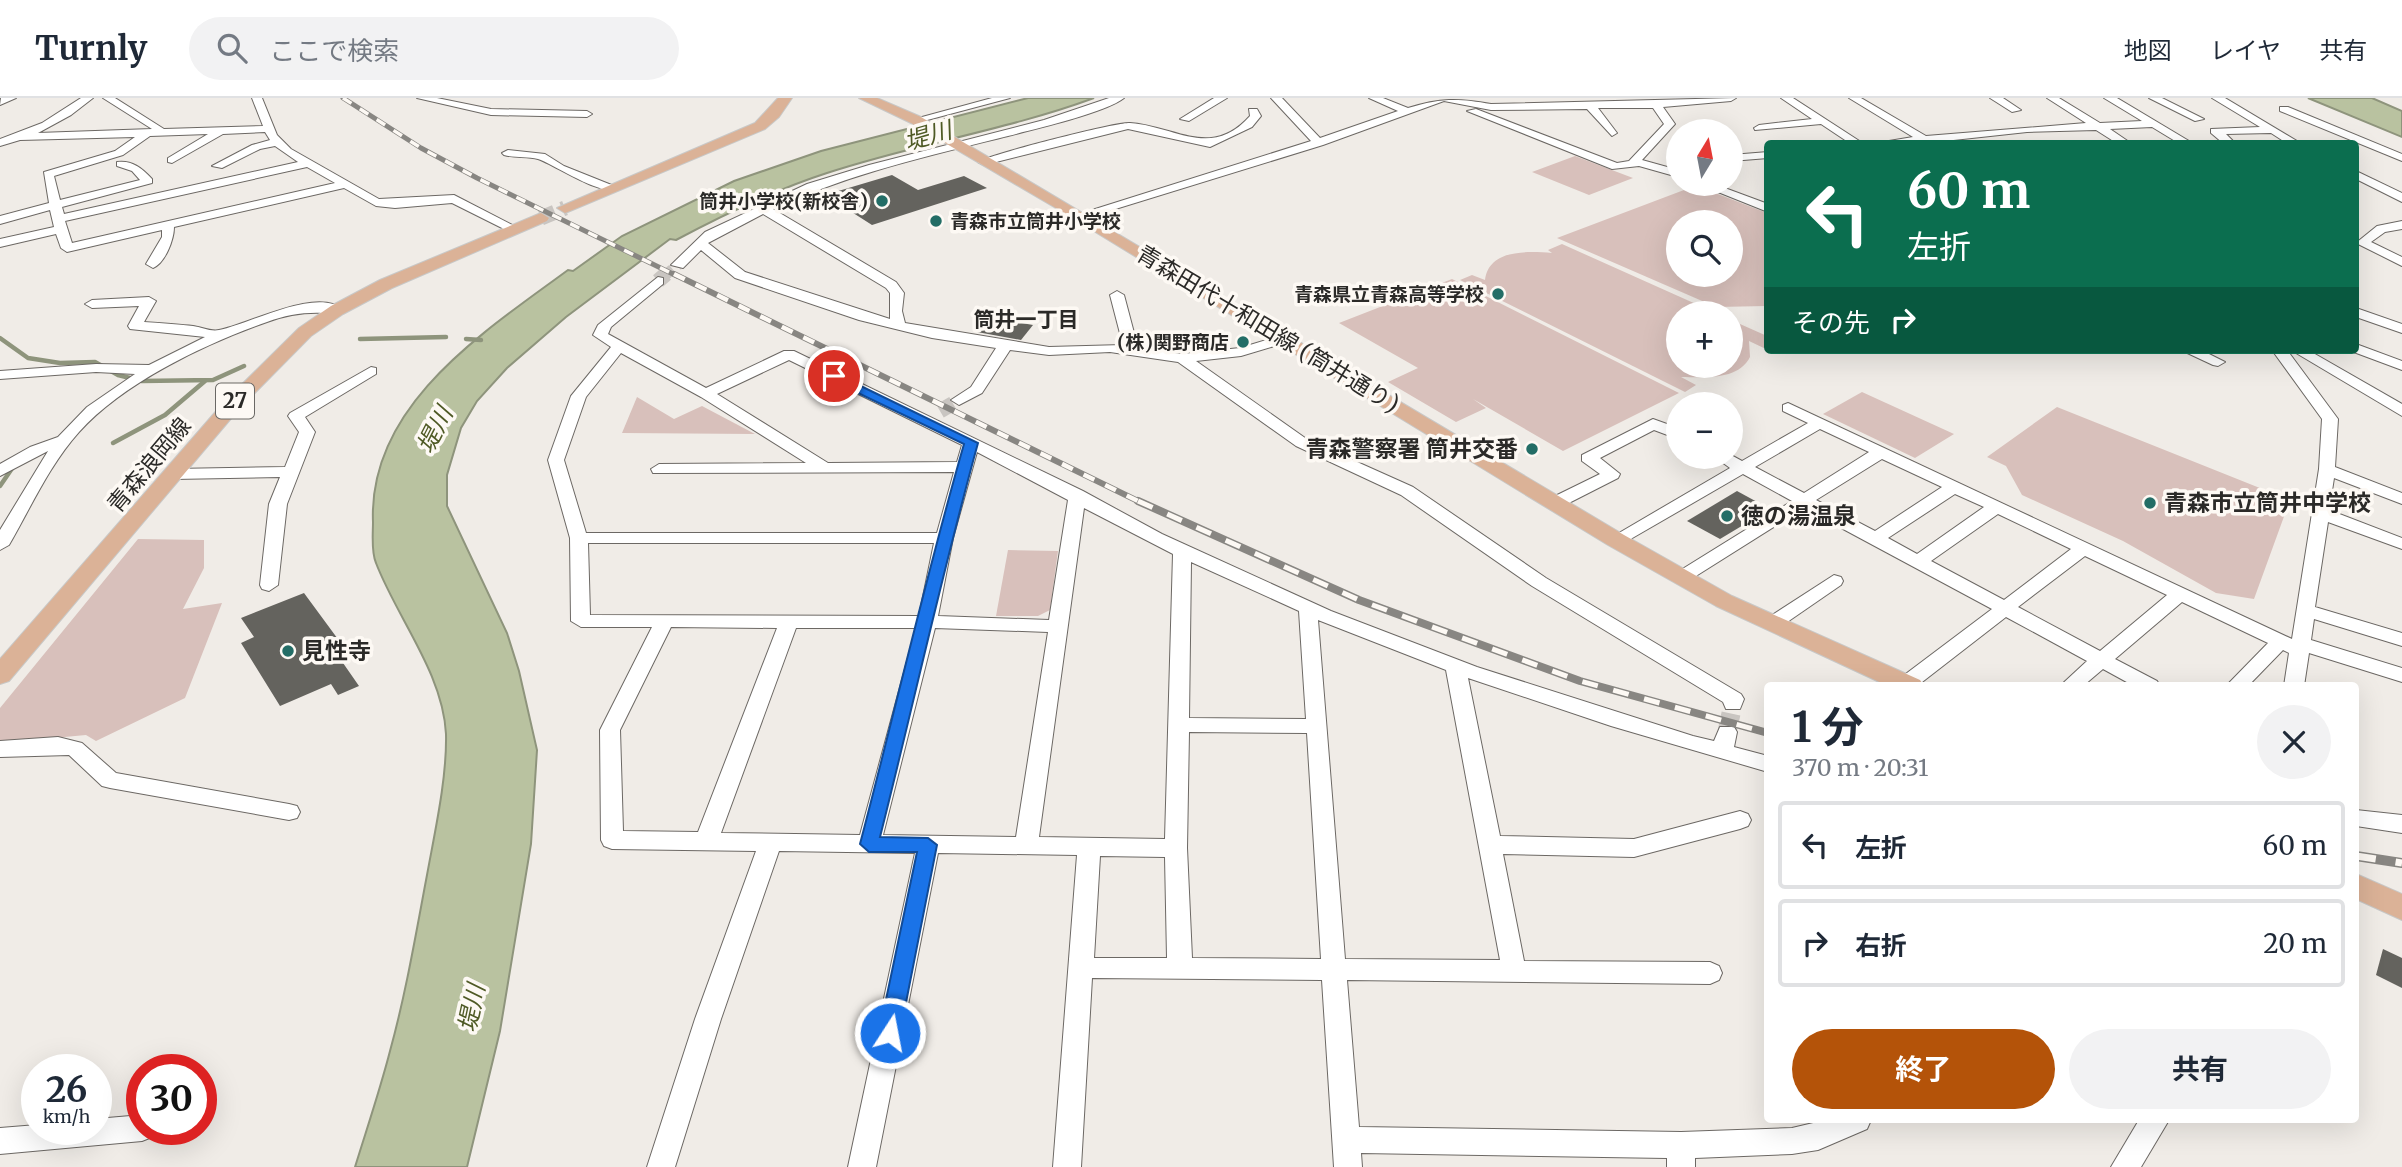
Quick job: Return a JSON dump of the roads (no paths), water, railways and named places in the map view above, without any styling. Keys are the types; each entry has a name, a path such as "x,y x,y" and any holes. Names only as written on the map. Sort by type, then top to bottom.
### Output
{"main road":[{"path":"565,208 752,130 769,120 785,98"},
{"name":"青森田代十和田線 (筒井通り)","path":"866,98 917,121 1079,216 1616,540 1773,623 1902,682"},
{"name":"青森浪岡線","path":"0,675 269,365 305,332 337,310 421,268 541,218"},
{"path":"2359,887 2402,908"}],"street":[{"path":"0,102 11,98"},
{"path":"0,143 54,122 88,98"},
{"path":"108,98 159,129 119,153 48,174 67,248 343,185"},
{"path":"257,98 276,142 306,164 343,185 384,204 454,199 514,229"},
{"path":"422,98 491,112 587,114"},
{"path":"917,121 1005,98"},
{"path":"678,265 702,245 709,235 762,208 858,171 1048,122 1119,98"},
{"path":"1185,119 1222,98"},
{"path":"1276,98 1319,142"},
{"path":"1374,98 1409,112"},
{"path":"1079,216 1319,142 1444,98 1482,107 1656,105 1731,98"},
{"path":"1786,98 1853,140"},
{"path":"1854,98 1926,140"},
{"path":"1995,98 2016,110"},
{"path":"2052,98 2121,140"},
{"path":"2109,98 2182,140"},
{"path":"2154,98 2199,119"},
{"path":"2217,98 2274,129 2288,140"},
{"path":"1461,103 1462,107 1615,167 1634,162 1666,169"},
{"path":"1634,162 1670,124 1656,105"},
{"path":"2125,107 2169,105"},
{"path":"1590,106 1612,133"},
{"path":"2284,109 2358,140"},
{"path":"984,162 1128,126 1210,144 1248,125 1256,116 1253,111"},
{"path":"1759,128 1823,121"},
{"path":"1939,140 2154,124"},
{"path":"2226,140 2215,131 2326,127"},
{"path":"21,137 269,129"},
{"path":"172,160 219,132"},
{"path":"2359,140 2402,158"},
{"path":"218,166 256,147 276,142"},
{"path":"508,153 541,156 560,168 613,188"},
{"path":"1743,157 1764,155"},
{"path":"0,243 148,181 136,169 121,164"},
{"path":"0,220 59,219 306,164"},
{"path":"1658,166 1666,165"},
{"path":"2359,176 2399,195"},
{"path":"1736,196 1764,206"},
{"path":"762,208 891,285 897,293 895,311 899,326"},
{"path":"153,264 168,237 168,225"},
{"path":"2402,225 2381,229 2362,243 2402,262"},
{"path":"702,245 740,275 899,326 1049,351 1110,348 1182,358 1241,352 1283,339"},
{"path":"658,281 605,325 600,335 706,394 825,468"},
{"path":"1117,295 1132,351"},
{"path":"92,304 149,301 135,326 194,330 220,336"},
{"path":"0,545 63,441 86,416 142,374 220,336 287,312 337,310"},
{"path":"2359,313 2402,329"},
{"path":"959,400 977,390 1006,344"},
{"path":"618,347 579,396 556,460 579,538 581,621 927,622 1057,626"},
{"path":"2359,349 2402,366"},
{"path":"706,394 789,354 1077,495 1182,551 1308,608 1456,668 1725,742 1764,762"},
{"path":"2198,354 2218,362"},
{"path":"2282,354 2328,414 2327,469 2305,610 2293,645 2294,682"},
{"path":"2305,354 2402,411"},
{"path":"1182,358 1302,443 1407,491 1539,582 1723,691 1734,699 1733,705"},
{"path":"0,375 96,368 142,374"},
{"path":"269,585 278,504 307,432 296,416 371,371"},
{"path":"1788,408 2179,595 2293,645 2402,675"},
{"path":"923,421 940,411"},
{"path":"1555,503 1612,474 1588,458 1653,424 1666,429"},
{"path":"1743,467 1819,424"},
{"path":"0,471 36,450 63,441"},
{"path":"869,844 927,622 944,538 971,443"},
{"path":"1682,577 1881,452"},
{"path":"659,469 964,467"},
{"path":"1743,467 2143,682"},
{"path":"1616,540 1740,469"},
{"path":"2327,469 2402,499"},
{"path":"174,474 290,472"},
{"path":"1876,538 1954,487"},
{"path":"1027,848 1077,495"},
{"path":"1919,561 1996,508"},
{"path":"2321,513 2402,544"},
{"path":"579,538 944,538"},
{"path":"1913,682 2004,606 2082,549"},
{"path":"1180,968 1176,848 1182,551"},
{"path":"1773,623 1834,582"},
{"path":"2074,682 2179,595"},
{"path":"1308,608 1347,1153 1681,1156 1818,1137 1850,1123"},
{"path":"2305,610 2402,640"},
{"path":"665,621 610,730 612,840 1027,848 1176,848"},
{"path":"706,842 789,622"},
{"path":"2241,682 2293,645"},
{"path":"1456,668 1514,971"},
{"path":"1178,725 1316,726"},
{"path":"0,749 58,745 75,748 110,780 289,811"},
{"path":"2359,818 2402,824"},
{"path":"1490,845 1634,848 1740,820"},
{"path":"661,1167 708,1019 770,843"},
{"path":"862,1167 928,845"},
{"path":"1067,1167 1089,848"},
{"path":"1081,968 1710,973"},
{"path":"2125,1167 2153,1123"},
{"path":"0,1141 126,1129"}],"water":[{"name":"堤川","path":"1028,98 1094,98 1028,119 827,173 750,203 676,240 670,239 566,317 507,368 477,401 461,428 447,475 447,506 507,633 519,671 537,750 531,844 500,1031 467,1167 355,1167 401,1007 445,768 446,734 437,689 374,559 376,480 390,442 410,407 437,375 501,319 568,270 573,271 622,236 734,181 821,151"},
{"path":"2308,98 2372,98 2402,111 2402,137"}],"waterway":[{"path":"360,339 446,337"},
{"path":"0,338 28,358 60,363 95,362 118,375 142,381 213,380 244,366"},
{"path":"466,339 481,340"},
{"path":"113,443 165,415 205,381"},
{"path":"0,486 13,467"}],"tunnel":[{"path":"541,218 565,208"},
{"path":"664,276 678,265"},
{"path":"658,281 666,274"},
{"path":"940,411 959,400"},
{"path":"1727,732 1733,704"}],"railway":[{"path":"343,98 421,148 477,178 677,276"},
{"path":"674,274 1142,503"},
{"path":"1138,501 1359,600 1580,681 1764,732"},
{"path":"2359,856 2402,863"}],"place":[{"name":"筒井小学校(新校舎)","path":"882,201"},
{"name":"青森市立筒井小学校","path":"936,221"},
{"name":"青森県立青森高等学校","path":"1498,294"},
{"name":"(株)関野商店","path":"1243,342"},
{"name":"青森警察署 筒井交番","path":"1532,449"},
{"name":"青森市立筒井中学校","path":"2150,503"},
{"name":"徳の湯温泉","path":"1727,516"},
{"name":"見性寺","path":"288,651"}],"district":[{"name":"筒井一丁目","path":"1026,320"}]}
